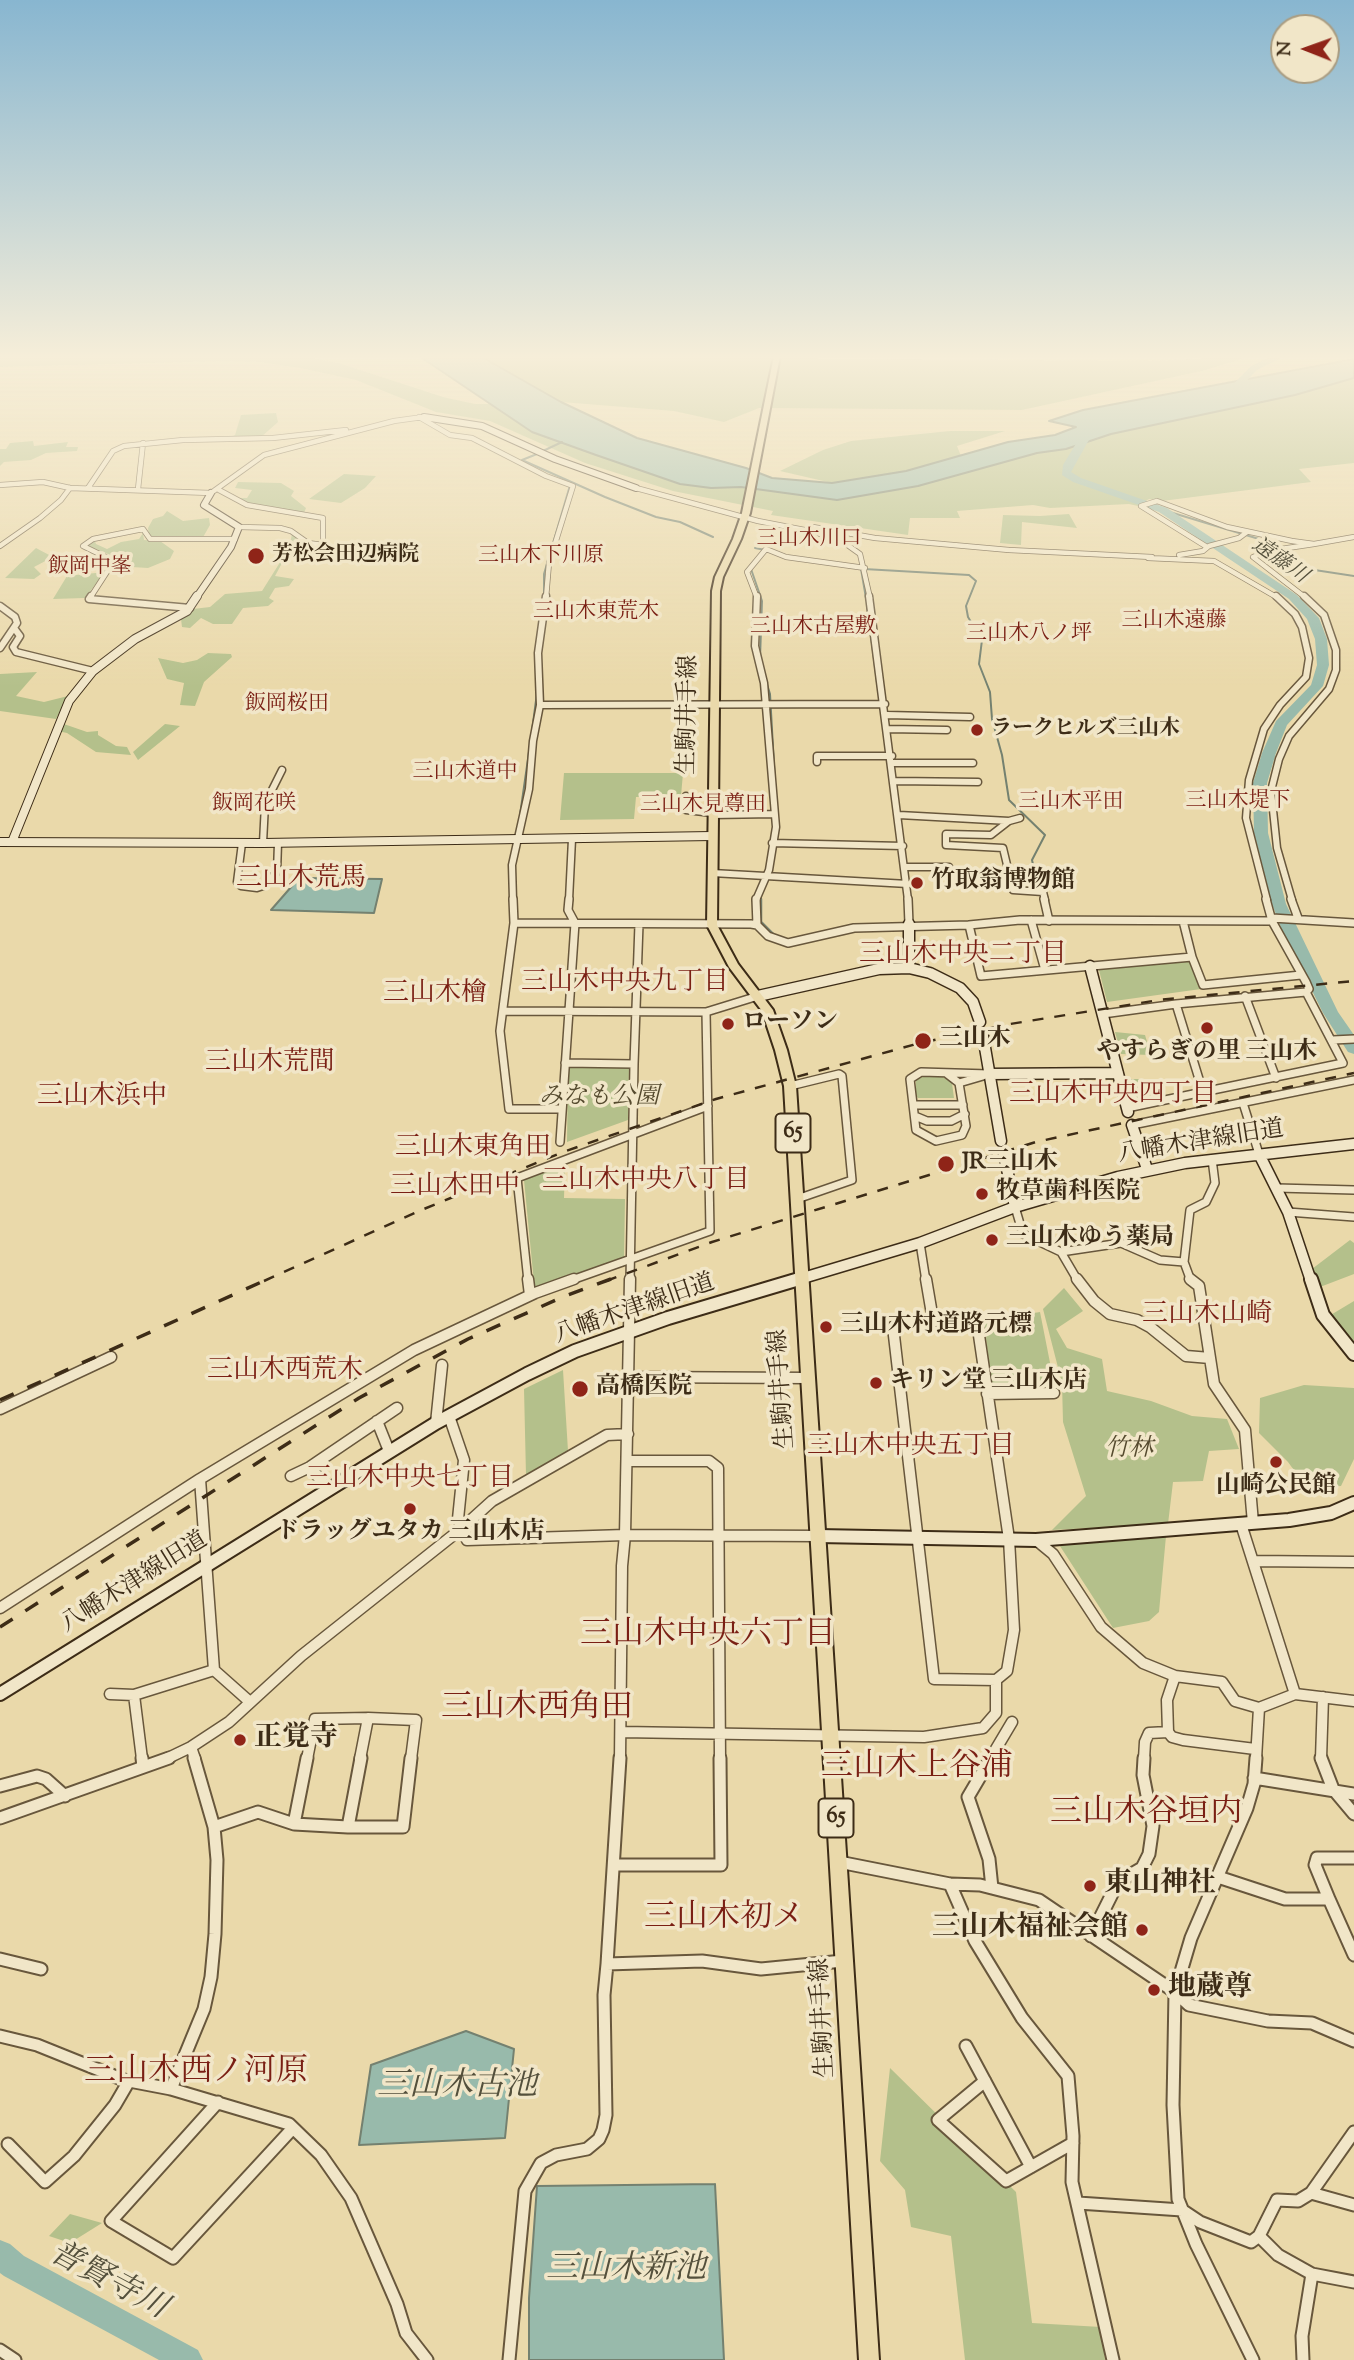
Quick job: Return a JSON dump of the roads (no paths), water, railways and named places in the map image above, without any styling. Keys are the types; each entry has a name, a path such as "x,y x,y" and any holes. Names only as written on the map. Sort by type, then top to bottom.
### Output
{"main road":[{"name":"生駒井手線","path":"749,516 758,466"},
{"name":"生駒井手線","path":"760,466 744,540 724,578 716,602 712,925 733,965 758,996 774,1028 790,1086 869,2360"}],"street":[{"path":"88,488 103,466"},
{"path":"138,489 140,466"},
{"path":"0,485 43,482 70,488 211,493 219,490 248,466"},
{"path":"527,466 573,486 549,564 544,626 538,653 540,705 519,840 512,865 514,923 500,1031 509,1109 562,1109"},
{"path":"575,466 636,488 793,526 856,549 865,568 875,654 887,715 908,884 911,920 909,968"},
{"path":"0,546 61,500 70,488"},
{"path":"211,493 204,505 239,527 280,528 291,531 308,543 323,545 323,518 240,503 219,490"},
{"path":"1208,547 1141,506 1157,500 1193,516 1247,532 1314,544"},
{"path":"793,526 875,538"},
{"path":"12,842 69,701 93,671 135,639 190,608 235,539 239,527"},
{"path":"190,608 89,599 114,561 83,544 93,539 143,529 150,539 235,539"},
{"path":"1148,558 1196,553 1239,538 1247,532"},
{"path":"820,534 1054,554 1214,561 1261,584 1274,594 1295,614 1302,626 1309,658 1306,677 1280,705 1264,729 1249,779 1246,818 1260,880 1273,919 1309,989 1306,992"},
{"path":"1296,918 1277,848 1272,791 1279,759 1289,736 1329,689 1336,670 1336,650 1324,615 1308,598 1254,560 1255,554 1271,550 1354,537"},
{"path":"0,554 8,540"},
{"path":"865,568 786,557 766,549 748,568 747,572 757,595 755,646 764,684 776,827 766,877 756,899 757,925 768,936 788,943 853,928 969,925 1031,920 1182,921 1296,918 1354,923"},
{"path":"1261,584 1278,579"},
{"path":"0,606 15,617 14,628 0,648"},
{"path":"14,628 20,636 13,647 16,652 93,671"},
{"path":"540,705 885,704"},
{"path":"887,715 970,717"},
{"path":"888,729 947,730"},
{"path":"817,762 817,756 973,763"},
{"path":"263,843 265,804 282,769"},
{"path":"895,781 978,782"},
{"path":"686,796 686,810 712,814 774,814"},
{"path":"899,815 1009,821 1020,818"},
{"path":"1009,821 991,835 946,834 946,845 1003,848 1013,890 1042,892 1049,921"},
{"path":"0,842 263,843 712,836"},
{"path":"559,1142 575,923 568,910 572,839"},
{"path":"242,843 237,882 241,886 257,888 263,886 277,872 278,842"},
{"path":"772,843 903,846"},
{"path":"905,867 950,867"},
{"path":"712,873 908,884"},
{"path":"1031,920 1045,970"},
{"path":"1182,921 1203,985 1301,975"},
{"path":"514,923 757,925"},
{"path":"509,2360 528,2182 541,2163 556,2155 587,2149 599,2139 606,2115 604,1994 615,1865 622,1732 622,1566 629,1461 629,1258 639,924"},
{"path":"969,925 981,976 1192,957"},
{"path":"1090,966 1128,1110 1343,1063 1306,992"},
{"path":"504,1011 706,1012 758,996 878,969 909,968 930,973 960,988 973,1002 981,1022"},
{"path":"1103,1014 1245,996 1306,992"},
{"path":"1245,996 1276,1078"},
{"path":"1176,1004 1203,1092"},
{"path":"0,1608 200,1479 414,1350 530,1295 710,1231 706,1012"},
{"path":"983,1036 1001,1141"},
{"path":"1333,1040 1354,1039"},
{"path":"565,1063 634,1064"},
{"path":"946,1073 959,1083 966,1126 962,1135 936,1141 916,1130 911,1079 914,1074 921,1072 1118,1073"},
{"path":"790,1086 839,1074 842,1076 852,1180 797,1199"},
{"path":"959,1083 989,1074"},
{"path":"1147,1169 1132,1125 1354,1080"},
{"path":"1243,1102 1259,1154 1288,1212 1323,1315 1354,1354"},
{"path":"914,1105 964,1110"},
{"path":"530,1295 517,1178 708,1106"},
{"path":"915,1116 927,1121 951,1121 964,1110"},
{"name":"八幡木津線旧道","path":"0,1693 436,1423 575,1351 630,1331 920,1242 1015,1208 1147,1169 1212,1159 1354,1144"},
{"path":"1004,1155 1023,1234 1060,1252 1094,1301 1110,1314 1144,1323 1186,1356 1210,1358"},
{"path":"1212,1159 1215,1183 1206,1202 1190,1210 1184,1262 1191,1282 1199,1286 1214,1384 1245,1430 1247,1523 1253,1561 1295,1694"},
{"path":"1277,1188 1354,1190"},
{"path":"1288,1212 1354,1217"},
{"path":"920,1242 933,1321"},
{"path":"1060,1252 1121,1243 1160,1260 1184,1262"},
{"path":"976,1315 1009,1539 1014,1630 1007,1671 996,1680 934,1679 893,1327 933,1321 976,1315"},
{"path":"0,1409 111,1357"},
{"path":"436,1423 442,1365"},
{"path":"630,1377 808,1378"},
{"path":"987,1394 1054,1393"},
{"path":"291,1476 310,1467 397,1408"},
{"path":"449,1416 464,1460 458,1519 467,1540 625,1535 1036,1540 1247,1523 1331,1513 1354,1503"},
{"path":"377,1421 389,1451"},
{"path":"0,1818 191,1747 229,1722 317,1643 461,1529 492,1501 607,1435 628,1434"},
{"path":"615,1865 721,1865 718,1468 709,1461 629,1461"},
{"path":"310,1467 328,1489"},
{"path":"200,1479 214,1670 250,1702"},
{"path":"1036,1540 1053,1554 1107,1633 1143,1663 1175,1676 1222,1682 1235,1701 1259,1709 1295,1694 1354,1701"},
{"path":"1253,1561 1354,1562"},
{"path":"110,1694 134,1695 214,1670"},
{"path":"1175,1676 1167,1700 1168,1732 1172,1737 1255,1749"},
{"path":"622,1732 924,1737 983,1728 996,1713 996,1680"},
{"path":"134,1695 143,1767"},
{"path":"1323,1697 1324,1737 1320,1756 1335,1791 1354,1814"},
{"path":"1253,2360 1178,2199 1173,2105 1175,1992 1191,1938 1247,1808 1254,1778 1259,1709"},
{"path":"348,1827 368,1718"},
{"path":"214,1827 258,1812 294,1824 403,1826 416,1720 315,1719 294,1824"},
{"path":"992,1888 989,1859 968,1797 1012,1722"},
{"path":"1091,1936 1118,1882 1142,1868 1149,1854 1153,1826 1143,1774 1145,1742 1149,1733 1168,1732"},
{"path":"171,2089 204,2009 211,1977 218,1860 214,1827 191,1747"},
{"path":"0,1786 37,1776 46,1779 65,1796"},
{"path":"1254,1778 1354,1794"},
{"path":"1354,1858 1317,1858 1315,1865 1354,1955"},
{"path":"839,1862 950,1884 980,1885 1039,1900 1175,1992 1189,2005 1268,2021 1312,2023 1354,2041"},
{"path":"1218,1877 1284,1899 1329,1899"},
{"path":"950,1884 975,1941 1022,2018 1068,2076 1073,2143 1072,2182 1113,2360"},
{"path":"0,1959 41,1969"},
{"path":"607,1964 702,1961 761,1969 846,1961"},
{"path":"0,2036 37,2045 129,2081 171,2089 289,2124 321,2155 351,2198 397,2304 406,2333 427,2360"},
{"path":"966,2046 1031,2167"},
{"path":"8,2144 46,2182 74,2156 115,2105 129,2081"},
{"path":"985,2081 938,2120 1006,2181 1073,2143"},
{"path":"218,2102 111,2221 173,2258 293,2129"},
{"path":"1078,2203 1182,2210 1200,2222 1251,2242 1259,2236 1277,2200 1298,2201 1311,2193 1354,2132"},
{"path":"1311,2193 1354,2205"},
{"path":"1259,2236 1278,2255 1312,2274 1354,2282"},
{"path":"1303,2360 1302,2336 1312,2274"},
{"path":"0,2350 15,2360"}],"water":[{"path":"629,466 739,466 772,478 832,483 923,466 990,466 918,486 837,500 741,487 711,488 680,484"},
{"path":"299,878 382,879 374,913 271,910"},
{"name":"三山木古池","path":"466,2031 514,2049 505,2138 359,2145 371,2065"},
{"name":"三山木新池","path":"715,2184 724,2360 529,2360 529,2298 537,2186"}],"waterway":[{"path":"536,466 605,497 656,517 680,522 713,537"},
{"name":"遠藤川","path":"1068,466 1066,473 1077,480 1163,510 1293,597 1313,618 1321,639 1323,665 1317,686 1281,724 1269,753 1260,783 1261,833 1279,904 1290,930 1331,1013 1354,1048"},
{"path":"544,596 544,574 571,482"},
{"path":"1163,510 1259,539 1295,567 1354,576"},
{"path":"755,548 765,550"},
{"path":"751,569 762,601 760,658"},
{"path":"861,569 866,598"},
{"path":"864,569 969,575 976,581 966,606 968,617 982,640 979,664 990,692 992,719 1002,755 1009,800 1045,835 1032,860 1038,887"},
{"path":"867,605 877,682"},
{"path":"766,681 770,694 775,783"},
{"path":"532,731 537,693"},
{"path":"520,815 529,752"},
{"path":"761,895 761,922 774,935"},
{"name":"普賢寺川","path":"0,2254 14,2266 188,2360"}],"railway":[{"path":"264,1281 419,1211 563,1152 716,1099 920,1043 1010,1024 1159,1000 1354,981"},
{"path":"606,1281 712,1242 1036,1142 1354,1073"},
{"path":"0,1400 268,1279"},
{"path":"0,1627 359,1398 468,1339 565,1296 611,1279"}],"place":[{"name":"芳松会田辺病院","path":"256,556"},
{"name":"ラークヒルズ三山木","path":"977,730"},
{"name":"竹取翁博物館","path":"917,883"},
{"name":"ローソン","path":"728,1024"},
{"name":"やすらぎの里 三山木","path":"1207,1028"},
{"name":"三山木","path":"923,1041"},
{"name":"JR三山木","path":"946,1164"},
{"name":"牧草歯科医院","path":"982,1194"},
{"name":"三山木ゆう薬局","path":"992,1240"},
{"name":"三山木村道路元標","path":"826,1327"},
{"name":"キリン堂 三山木店","path":"876,1383"},
{"name":"高橋医院","path":"580,1389"},
{"name":"山崎公民館","path":"1276,1462"},
{"name":"ドラッグユタカ 三山木店","path":"410,1509"},
{"name":"正覚寺","path":"240,1740"},
{"name":"東山神社","path":"1090,1886"},
{"name":"三山木福祉会館","path":"1142,1930"},
{"name":"地蔵尊","path":"1154,1990"}],"district":[{"name":"三山木川口","path":"809,540"},
{"name":"三山木下川原","path":"541,557"},
{"name":"飯岡中峯","path":"90,568"},
{"name":"三山木東荒木","path":"596,613"},
{"name":"三山木遠藤","path":"1174,622"},
{"name":"三山木古屋敷","path":"813,628"},
{"name":"三山木八ノ坪","path":"1029,635"},
{"name":"飯岡桜田","path":"287,705"},
{"name":"三山木道中","path":"465,773"},
{"name":"三山木堤下","path":"1238,802"},
{"name":"三山木平田","path":"1071,803"},
{"name":"飯岡花咲","path":"254,805"},
{"name":"三山木見尊田","path":"703,806"},
{"name":"三山木荒馬","path":"301,881"},
{"name":"三山木中央二丁目","path":"963,957"},
{"name":"三山木中央九丁目","path":"625,985"},
{"name":"三山木檜","path":"435,996"},
{"name":"三山木荒間","path":"270,1065"},
{"name":"三山木中央四丁目","path":"1113,1097"},
{"name":"三山木浜中","path":"102,1099"},
{"name":"三山木東角田","path":"473,1150"},
{"name":"三山木中央八丁目","path":"646,1183"},
{"name":"三山木田中","path":"455,1189"},
{"name":"三山木山崎","path":"1207,1317"},
{"name":"三山木西荒木","path":"285,1373"},
{"name":"三山木中央五丁目","path":"911,1449"},
{"name":"三山木中央七丁目","path":"410,1481"},
{"name":"三山木中央六丁目","path":"708,1638"},
{"name":"三山木西角田","path":"537,1711"},
{"name":"三山木上谷浦","path":"917,1770"},
{"name":"三山木谷垣内","path":"1146,1816"},
{"name":"三山木初メ","path":"724,1921"},
{"name":"三山木西ノ河原","path":"196,2075"}],"park label":[{"name":"みなも公園","path":"599,1099"},
{"name":"竹林","path":"1129,1451"}]}
